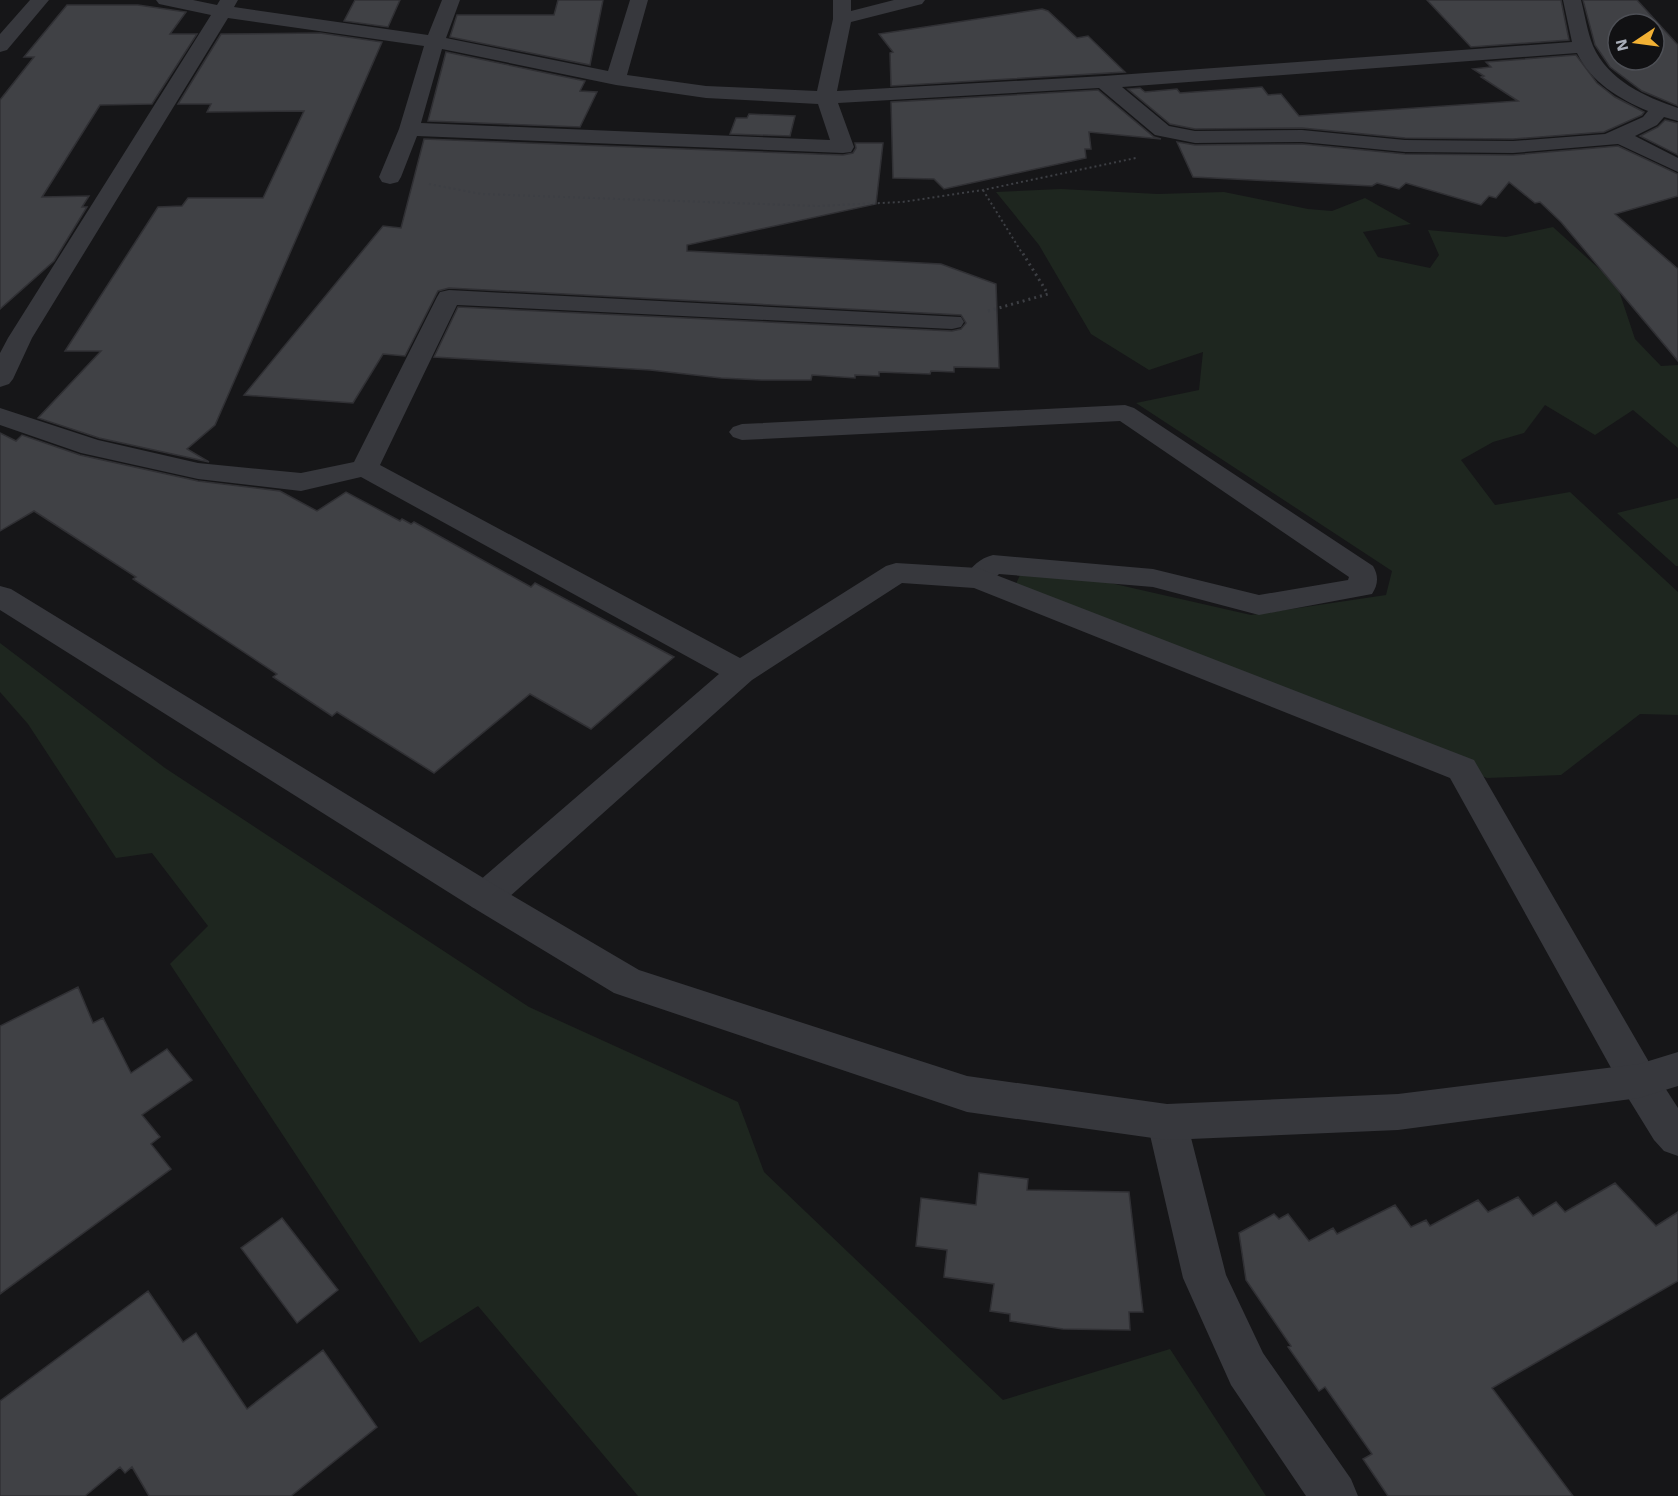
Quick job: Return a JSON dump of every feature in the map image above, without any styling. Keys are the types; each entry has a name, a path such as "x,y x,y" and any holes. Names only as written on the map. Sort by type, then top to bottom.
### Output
{"street":[{"path":"0,46 40,0"},
{"path":"165,0 225,6 435,42 616,79 706,92 826,98 1104,82 1584,47"},
{"path":"390,177 409,129 435,42 451,0"},
{"path":"616,79 639,0"},
{"path":"409,129 843,147 826,98 842,9 916,0"},
{"path":"1572,0 1584,47 1599,72 1632,96 1669,112"},
{"path":"0,379 20,338 225,6"},
{"path":"1104,82 1162,131 1196,137 1302,136 1405,146 1513,147 1609,140 1669,112"},
{"path":"1619,136 1678,166"},
{"path":"365,468 449,297 952,322"},
{"path":"0,416 91,447 198,471 301,482 365,468 741,672"},
{"path":"485,897 741,672 896,573 978,578 1462,769 1639,1081 1668,1127 1678,1138"},
{"path":"0,596 485,897 627,982 967,1094 1167,1122 1398,1112 1639,1081 1678,1069"},
{"path":"1167,1122 1205,1278 1247,1369 1334,1496"}],"lane":[{"path":"742,432 1125,413 1364,573 1362,587 1259,605 1153,578 993,564 978,578"}],"path":[{"path":"390,177 481,194 818,206 902,202 983,190 1175,150 1182,134"},
{"path":"952,322 1048,294 983,190"}],"shaded area":[{"path":"1061,189 1158,194 1224,192 1308,209 1332,211 1365,198 1411,224 1363,232 1378,257 1430,268 1439,255 1428,230 1506,237 1553,227 1617,285 1635,339 1661,366 1678,365 1678,448 1633,410 1595,435 1545,405 1524,433 1493,442 1461,460 1495,505 1570,492 1678,592 1678,715 1640,714 1561,775 1487,778 1015,586 1020,575 1106,582 1251,615 1386,595 1392,571 1136,403 1199,390 1203,352 1149,370 1091,334 1039,245 996,192"},
{"path":"1678,498 1678,566 1676,566 1617,513"},
{"path":"0,643 165,768 529,1007 738,1102 764,1172 1003,1400 1170,1349 1266,1496 638,1496 478,1306 420,1343 170,964 208,926 152,853 116,858 28,724 0,692"}],"building":[{"path":"355,0 400,0 388,27 344,21"},
{"path":"558,0 603,0 590,65 450,37 457,15 554,15"},
{"path":"1427,0 1561,0 1569,40 1471,47"},
{"path":"1583,0 1637,0 1648,12 1606,12 1606,61 1595,45"},
{"path":"67,5 138,5 186,12 170,34 197,34 152,104 100,105 42,197 89,196 82,207 87,207 54,261 0,309 0,100 34,57 24,57"},
{"path":"1042,9 1048,11 1077,38 1088,36 1125,72 891,86 890,53 893,52 879,34"},
{"path":"1666,32 1678,45 1678,106 1642,91 1617,72 1666,72"},
{"path":"320,33 382,42 215,425 187,449 209,462 99,438 38,418 101,351 65,351 158,207 182,206 188,198 263,198 304,111 207,112 211,104 178,104 221,34"},
{"path":"446,52 585,81 580,91 597,92 580,127 428,121"},
{"path":"1576,55 1597,83 1615,97 1644,112 1642,115 1604,132 1513,139 1405,138 1302,128 1195,129 1170,124 1128,89 1140,88 1145,92 1177,89 1180,93 1262,87 1268,95 1281,94 1299,116 1518,101 1481,77 1484,76 1473,69 1491,67 1486,62"},
{"path":"1098,90 1154,137 1161,139 1089,132 1091,149 1085,149 1086,158 944,189 934,179 893,178 891,102"},
{"path":"749,114 795,116 790,136 730,134 736,118 747,118"},
{"path":"1665,120 1678,123 1678,155 1640,136 1658,127"},
{"path":"424,139 843,155 853,153 856,148 855,143 883,143 876,204 687,245 687,251 941,264 996,284 999,368 954,367 954,372 931,371 930,374 879,372 879,376 855,375 855,378 812,375 811,380 761,380 650,370 434,357 458,307 952,331 961,329 966,323 961,315 449,288 438,291 405,356 383,354 353,403 244,395 383,226 401,228"},
{"path":"1177,142 1195,145 1302,144 1405,154 1513,155 1618,146 1678,174 1678,196 1615,214 1678,269 1678,361 1561,222 1540,202 1535,203 1509,182 1496,198 1489,196 1481,205 1406,183 1399,189 1377,183 1372,186 1193,177"},
{"path":"0,433 16,441 22,435 80,455 198,481 280,491 317,511 346,492 400,521 402,519 411,524 414,522 531,587 535,583 674,657 591,729 530,694 434,773 337,712 332,716 273,677 277,674 133,579 136,577 34,511 0,531"},
{"path":"78,987 93,1023 103,1018 131,1073 167,1049 192,1080 142,1115 160,1137 151,1144 171,1169 0,1294 0,1026"},
{"path":"979,1173 1028,1179 1027,1190 1129,1192 1143,1312 1129,1312 1130,1330 1063,1329 1010,1321 1010,1314 990,1311 994,1284 944,1277 947,1250 916,1246 921,1198 976,1205"},
{"path":"1615,1183 1656,1226 1678,1212 1678,1281 1492,1388 1573,1496 1388,1496 1363,1459 1372,1454 1325,1387 1319,1391 1246,1280 1239,1233 1274,1214 1279,1219 1288,1214 1309,1241 1333,1228 1337,1234 1395,1205 1411,1227 1426,1220 1430,1226 1478,1200 1488,1212 1518,1197 1533,1216 1556,1202 1565,1212"},
{"path":"282,1218 338,1290 297,1323 241,1248"},
{"path":"148,1291 183,1342 196,1333 247,1409 323,1350 377,1427 291,1496 149,1496 132,1467 125,1473 120,1467 85,1496 0,1496 0,1401"}]}
